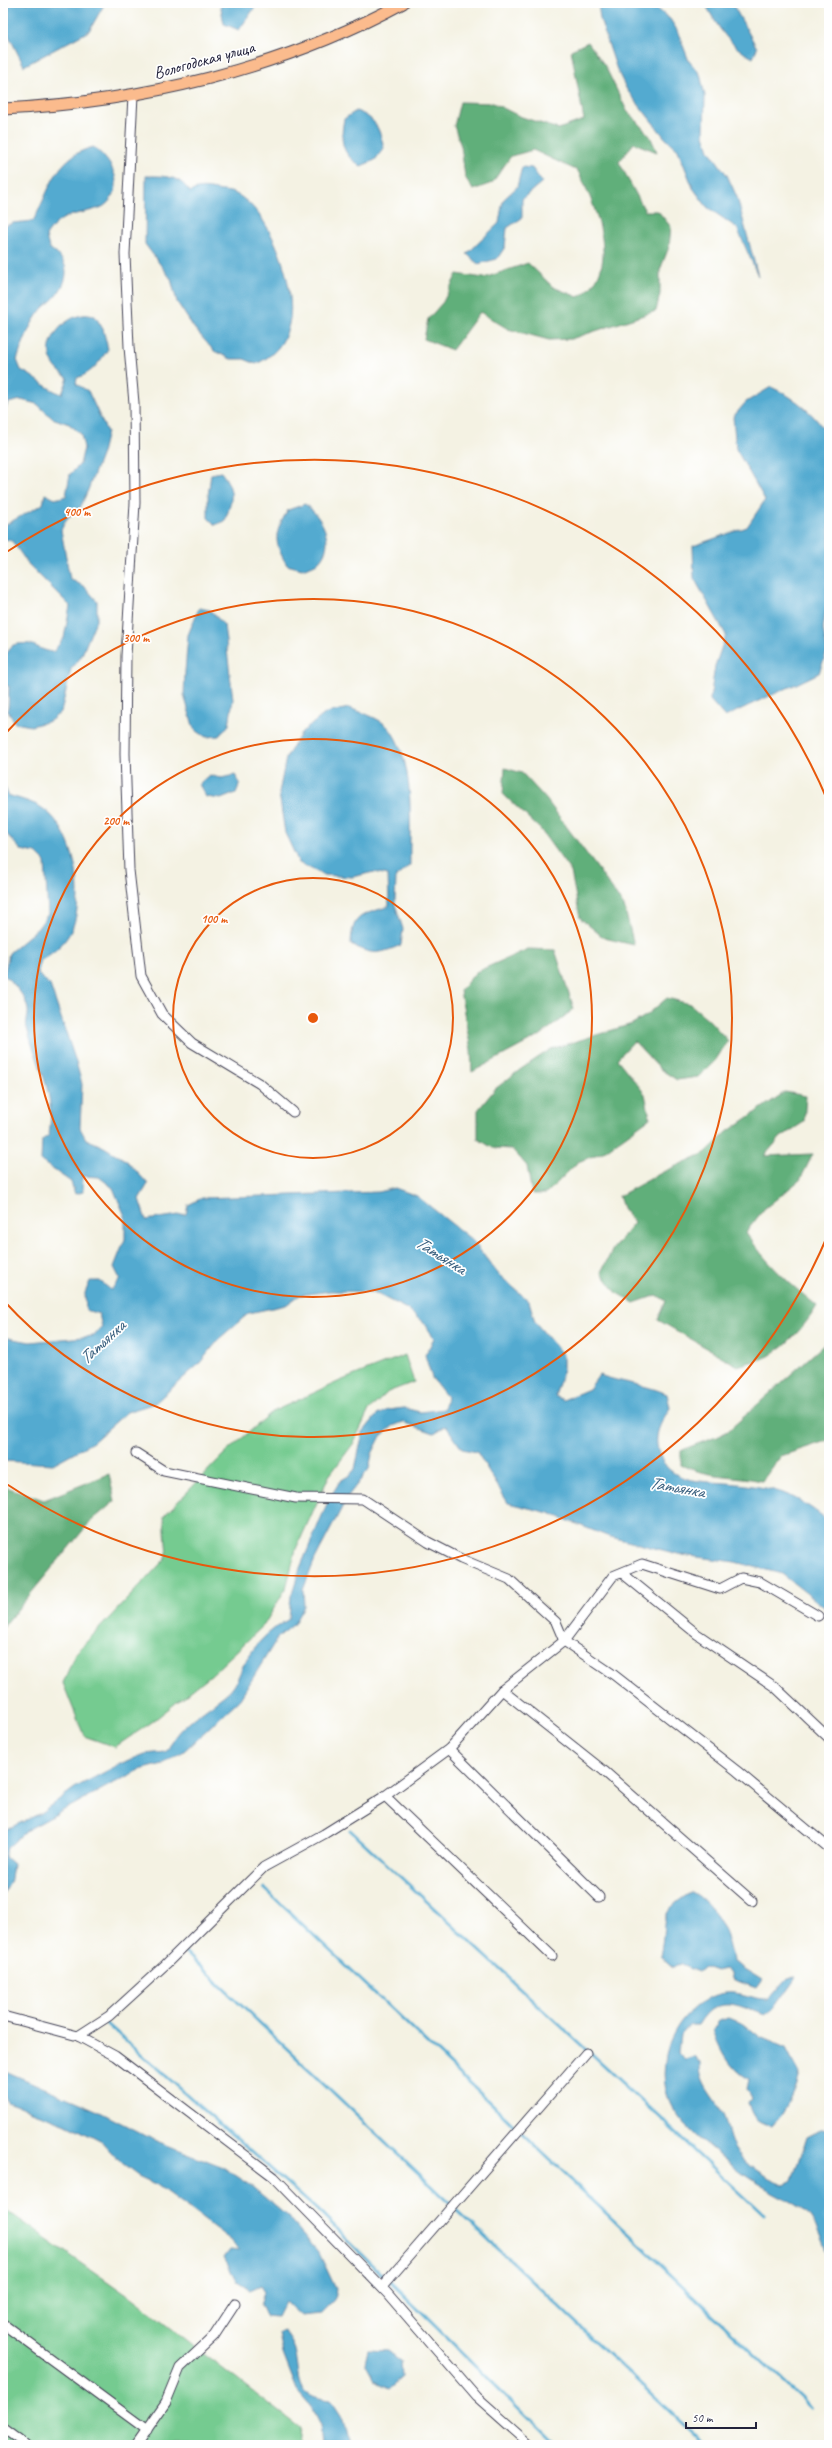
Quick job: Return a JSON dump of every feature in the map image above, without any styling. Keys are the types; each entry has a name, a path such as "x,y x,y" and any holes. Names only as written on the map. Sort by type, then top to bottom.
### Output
{"main road":[{"name":"Вологодская улица","path":"3,109 84,103 133,95 221,75 264,62 333,35 403,3"}],"street":[{"path":"133,95 125,254 129,348 134,403 135,503 126,656 125,754 129,870 141,976 162,1014 192,1043 260,1084 292,1112"},
{"path":"136,1453 164,1471 296,1498 363,1499 428,1542 461,1559 509,1579 556,1622 564,1641 614,1675 737,1771 829,1848"},
{"path":"78,2036 109,2016 143,1985 264,1867 324,1834 385,1796 449,1749 502,1690 564,1641 613,1576 642,1564 720,1589 741,1578 760,1582 818,1616"},
{"path":"622,1573 697,1634 775,1687 829,1738"},
{"path":"502,1690 604,1771 752,1901"},
{"path":"449,1749 599,1897"},
{"path":"385,1796 552,1956"},
{"path":"3,2016 78,2036 115,2056 274,2177 382,2288 477,2397 531,2445"},
{"path":"382,2288 586,2053"},
{"path":"136,2445 166,2402 180,2368 214,2336 235,2304"},
{"path":"3,2324 147,2430"},
{"path":"3,2428 26,2445"}],"green space":[{"path":"588,42 605,66 627,111 650,136 657,152 634,143 619,162 645,211 658,211 671,227 669,247 660,270 660,294 656,311 571,339 549,340 508,329 480,312 452,350 424,339 428,319 443,302 457,274 484,278 528,263 553,287 578,297 592,286 600,272 603,256 602,238 592,202 578,171 533,150 511,156 492,183 473,190 465,177 461,146 454,126 460,102 493,103 519,116 558,129 584,120 571,50"},
{"path":"505,768 522,773 546,799 595,865 624,906 634,945 604,938 580,918 571,872 540,829 503,794"},
{"path":"528,949 555,950 574,1009 541,1035 472,1072 471,1050 460,991 476,972"},
{"path":"667,998 690,1004 709,1020 728,1041 715,1061 698,1077 677,1080 660,1069 634,1041 617,1059 645,1094 650,1118 603,1152 578,1162 546,1194 532,1194 527,1166 512,1149 493,1148 478,1139 478,1110 495,1089 551,1049 632,1024 647,1015"},
{"path":"785,1092 806,1096 804,1122 781,1137 764,1156 813,1154 800,1180 764,1209 746,1232 769,1263 787,1281 817,1306 808,1320 783,1346 765,1358 738,1366 658,1320 666,1301 657,1295 634,1303 617,1293 601,1272 613,1249 634,1223 623,1208 619,1196 663,1172 705,1153 727,1132"},
{"path":"829,1340 829,1440 781,1456 762,1481 711,1474 681,1465 681,1451 728,1431"},
{"path":"405,1355 414,1382 388,1392 369,1410 353,1444 329,1476 296,1549 286,1588 264,1625 212,1674 152,1722 115,1747 84,1736 63,1683 75,1654 167,1557 164,1516 223,1455 272,1412 340,1381"},
{"path":"109,1474 115,1501 90,1522 3,1627 3,1486 44,1500"},
{"path":"3,2208 127,2295 300,2428 298,2445 3,2445"}],"water":[{"path":"9,3 105,3 89,31 24,66 7,32"},
{"path":"220,3 258,3 239,30 224,24"},
{"path":"598,3 650,3 670,19 677,30 689,61 700,74 705,96 704,135 709,150 727,175 737,197 758,276 737,228 707,207 693,188 678,150 665,138 627,90 617,70 600,19"},
{"path":"705,3 732,3 757,48 753,58 737,48 724,35"},
{"path":"356,111 368,117 376,125 384,148 375,160 361,166 349,157 342,140 344,119"},
{"path":"93,147 106,159 115,175 115,191 111,199 104,206 66,217 56,224 46,236 49,248 61,258 64,264 66,277 60,290 33,321 17,360 21,370 56,392 62,394 68,378 56,367 50,356 52,340 56,333 68,321 75,317 85,315 95,316 103,329 108,349 95,367 77,378 76,384 88,391 107,432 102,453 80,508 66,520 61,530 70,579 85,587 97,601 97,618 81,657 71,669 61,712 50,721 31,726 15,723 8,711 9,686 3,685 3,658 13,645 21,644 30,644 46,651 53,652 64,638 70,606 29,565 12,541 3,539 3,526 43,504 45,494 55,499 66,496 70,474 80,464 84,448 81,434 69,424 52,418 37,404 21,400 8,403 3,416 3,227 13,223 33,221 49,187 61,167 80,152"},
{"path":"522,167 532,168 542,182 522,199 522,218 507,228 505,247 497,259 478,264 467,254 499,223 503,200 517,187"},
{"path":"146,176 176,179 186,186 190,192 196,189 205,188 234,193 247,201 259,215 270,232 285,271 291,309 289,324 282,343 273,353 262,361 256,364 244,359 231,359 214,351 194,328 177,302 171,279 145,244"},
{"path":"771,387 789,396 812,414 829,438 829,606 826,608 823,629 827,651 819,673 725,717 710,700 715,666 726,635 694,578 693,546 747,527 765,500 736,449 733,417 746,402"},
{"path":"221,472 231,490 231,501 225,521 215,525 208,518 208,496 211,474"},
{"path":"305,504 321,522 327,538 327,546 324,554 318,562 302,569 287,565 279,550 277,538 280,525 288,510"},
{"path":"199,608 210,610 224,625 233,699 229,725 219,736 206,737 194,729 184,695 188,635"},
{"path":"349,708 373,717 388,727 400,747 408,779 410,797 410,865 396,877 395,904 403,929 401,945 381,952 371,952 351,944 354,926 361,917 389,906 388,875 374,872 352,877 324,875 299,863 285,833 279,793 286,758 302,732 326,713"},
{"path":"209,775 221,778 235,775 240,783 236,793 221,799 206,797 199,784"},
{"name":"Татьянка","path":"3,782 8,795 37,805 45,810 55,820 64,833 70,848 78,882 76,915 72,929 66,939 54,951 40,961 38,974 50,985 82,1084 80,1128 86,1139 104,1147 127,1161 148,1184 139,1199 146,1220 186,1214 188,1205 202,1198 379,1192 395,1188 417,1196 472,1240 499,1275 529,1301 535,1322 563,1355 563,1371 555,1396 563,1400 589,1389 599,1375 650,1388 667,1394 670,1408 658,1430 657,1447 664,1463 670,1470 678,1475 696,1481 749,1485 782,1493 794,1497 829,1521 829,1611 782,1574 735,1562 682,1555 607,1536 549,1513 508,1503 477,1452 462,1449 446,1426 434,1433 403,1422 393,1426 381,1436 372,1454 369,1469 348,1496 315,1559 303,1590 304,1606 293,1625 278,1637 240,1699 184,1751 163,1764 140,1770 27,1830 7,1848 5,1857 13,1864 11,1880 3,1894 3,1831 39,1814 76,1787 122,1763 145,1754 165,1752 170,1748 178,1732 229,1691 236,1682 244,1664 258,1644 275,1628 289,1619 291,1596 300,1568 329,1499 340,1481 350,1475 355,1469 363,1432 377,1415 388,1410 404,1408 420,1412 444,1409 447,1397 432,1378 425,1355 434,1339 426,1325 407,1309 373,1292 331,1291 300,1295 286,1305 249,1313 221,1337 199,1364 155,1403 127,1412 93,1442 53,1464 3,1461 3,1337 30,1342 94,1336 102,1327 99,1314 86,1310 85,1293 90,1281 100,1281 111,1290 120,1279 114,1267 125,1239 125,1216 113,1188 99,1177 82,1176 83,1192 75,1194 71,1182 41,1161 42,1140 49,1135 51,1119 48,1092 26,1024 28,1012 27,1005 19,991 4,975 9,953 38,928 48,914 45,862 36,853 21,850 3,830"},
{"path":"692,1892 708,1904 715,1913 729,1942 733,1962 762,1980 756,1988 732,1979 731,1974 725,1969 716,1971 704,1967 698,1972 681,1965 673,1967 660,1956 665,1919 668,1912 680,1900"},
{"path":"796,1977 773,2009 764,2015 735,2005 727,2004 713,2008 705,2015 698,2025 689,2025 680,2035 678,2052 685,2059 694,2056 700,2063 700,2070 704,2083 724,2116 734,2147 743,2160 762,2175 784,2185 793,2181 807,2137 821,2130 829,2129 829,2259 815,2225 807,2214 797,2205 742,2173 692,2132 674,2109 668,2096 665,2082 665,2066 671,2038 682,2020 689,2012 715,1995 725,1993 736,1993 769,1999 788,1978"},
{"path":"729,2018 744,2024 760,2037 786,2048 799,2073 795,2088 789,2101 772,2126 762,2124 753,2116 748,2102 752,2098 747,2089 749,2079 737,2071 727,2059 713,2030 719,2021"},
{"path":"3,2070 98,2111 154,2140 221,2166 249,2184 288,2217 319,2253 336,2289 334,2301 321,2314 301,2316 285,2301 277,2317 266,2316 261,2305 265,2291 261,2285 250,2290 237,2282 224,2258 230,2250 239,2251 232,2241 157,2185 138,2176 122,2164 102,2142 69,2125 8,2102 3,2094"},
{"path":"285,2331 295,2350 301,2384 310,2395 331,2400 344,2420 350,2445 322,2445 320,2425 310,2405 297,2390 283,2354 279,2333"},
{"path":"368,2350 388,2351 401,2361 402,2377 389,2388 375,2381 365,2363"}],"waterway":[{"path":"350,1830 764,2215"},
{"path":"264,1888 811,2408"},
{"path":"185,1952 705,2445"},
{"path":"106,2023 316,2209 556,2445"}]}
